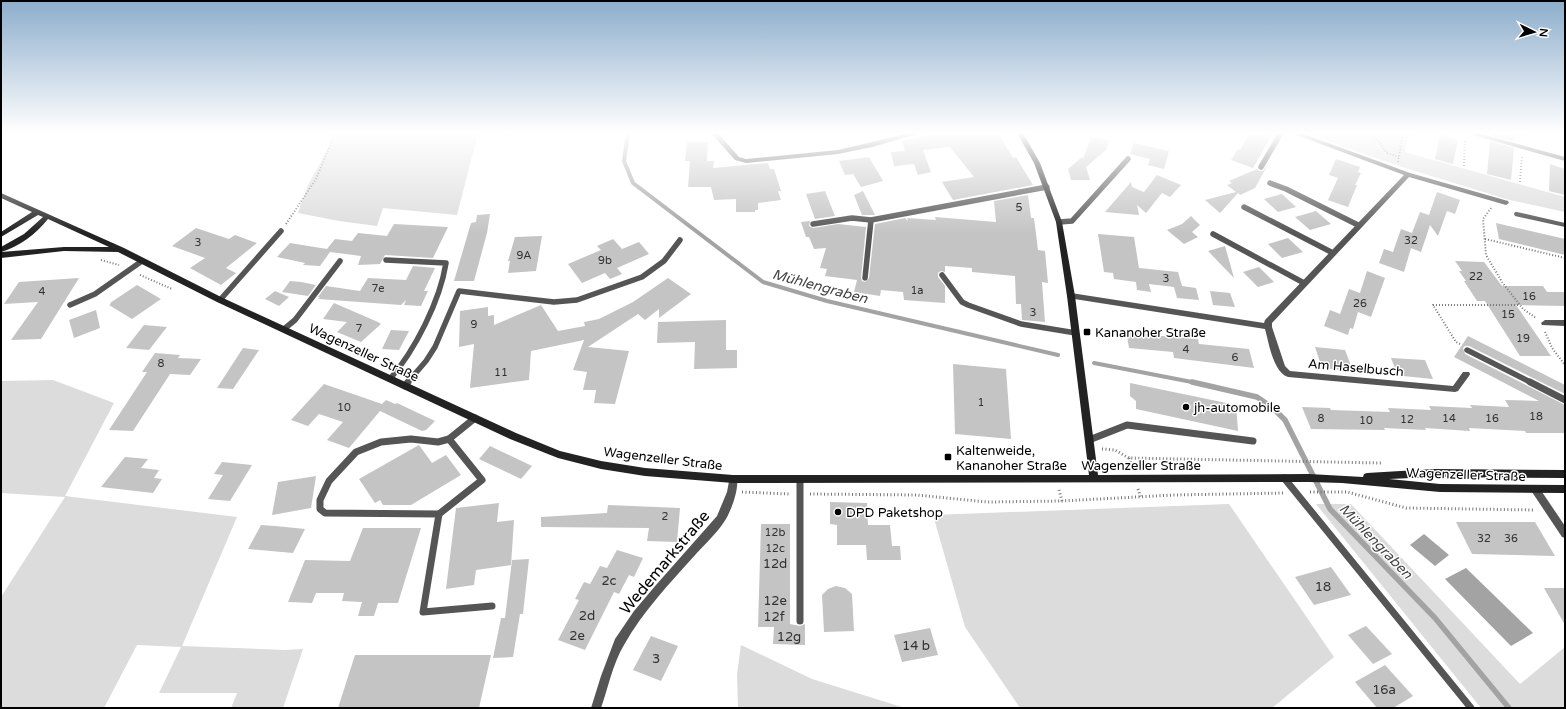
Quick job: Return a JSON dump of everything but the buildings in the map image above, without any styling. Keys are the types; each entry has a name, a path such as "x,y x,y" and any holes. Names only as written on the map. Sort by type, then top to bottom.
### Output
{"main road":[{"path":"1038,166 1059,222 1071,296 1094,477"},
{"name":"Wagenzeller Straße","path":"1,195 121,250 220,300 513,436 559,454 601,465 654,472 733,479 1094,477 1320,478 1440,488 1565,489"},
{"path":"1,235 37,212"},
{"path":"1,250 29,235 47,216"},
{"path":"1,255 64,249 121,250"},
{"name":"Wagenzeller Straße","path":"1342,479 1434,473 1565,474"}],"street":[{"path":"1385,166 1506,203"},
{"path":"1071,296 1268,327 1268,322 1358,225 1408,174"},
{"path":"1517,214 1565,225"},
{"path":"1545,323 1565,323"},
{"name":"Am Haselbusch","path":"1268,327 1281,368 1288,374 1455,389 1466,374"},
{"name":"Wedemarkstraße","path":"596,708 606,676 619,643 638,614 659,588 721,519 732,492 733,479"},
{"path":"1536,489 1565,534"}],"lane":[{"path":"1059,222 1072,221 1122,166"},
{"path":"1270,183 1286,189 1358,225"},
{"path":"813,224 852,218 871,220 1047,187"},
{"path":"1244,207 1332,253"},
{"path":"866,278 871,220"},
{"path":"220,300 281,231"},
{"path":"1213,234 1304,283"},
{"path":"405,386 426,361 434,347 458,291 554,302 577,300 642,277 664,261 680,240"},
{"path":"386,260 446,263 442,282 416,341 402,365 390,378"},
{"path":"70,305 95,294 142,261"},
{"path":"284,329 295,320 340,261"},
{"path":"942,275 962,302 968,305 1021,324 1076,333"},
{"path":"1467,350 1565,400"},
{"path":"449,439 482,480 439,514 325,512 320,509 320,500 329,481 356,452 381,442 411,439 438,442 449,439 475,418"},
{"path":"1089,444 1127,425 1253,442"},
{"path":"1284,478 1470,708"},
{"path":"800,479 800,621"},
{"path":"439,514 423,612 492,606"}],"path":[{"path":"281,231 316,179 321,166"},
{"path":"1396,170 1397,166"},
{"path":"1520,182 1521,166"},
{"path":"1496,200 1483,219 1486,255 1502,282 1519,305 1545,323 1545,332 1552,348 1565,365"},
{"path":"1485,239 1565,258"},
{"path":"1467,350 1456,342 1433,305 1519,305"},
{"path":"1089,444 1115,450 1129,458 1311,463"},
{"path":"732,492 917,495 987,502 1062,501 1174,495 1347,492 1406,508 1549,510"}],"shaded area":[{"path":"319,166 470,166 457,215 383,208 377,226 339,221 298,213 308,185"},
{"path":"1399,166 1455,166 1565,197 1565,212 1506,199"},
{"path":"53,380 114,403 65,496 237,517 182,646 285,650 303,649 283,708 231,708 237,693 159,693 181,647 137,645 104,708 1,708 1,597 65,497 1,493 1,381"},
{"path":"1229,504 1334,657 1272,708 1020,708 965,627 933,515"},
{"path":"1316,504 1351,504 1520,684 1565,647 1565,708 1481,708"},
{"path":"1424,534 1449,555 1435,566 1410,545"},
{"path":"1466,568 1533,633 1511,646 1445,579"},
{"path":"741,645 812,679 905,708 738,708 737,674"}],"waterway":[{"name":"Mühlengraben","path":"626,166 633,183 763,282 827,301 1058,355"},
{"name":"Mühlengraben","path":"1094,363 1193,382"},
{"name":"Mühlengraben","path":"1193,382 1197,383"},
{"name":"Mühlengraben","path":"1193,382 1257,397 1273,408 1285,420 1330,509 1435,618 1509,708"}],"place":[{"name":"Kananoher Straße","path":"1087,332"},
{"name":"jh-automobile","path":"1186,407"},
{"name":"Kaltenweide, Kananoher Straße","path":"948,457"},
{"name":"DPD Paketshop","path":"838,512"}]}
